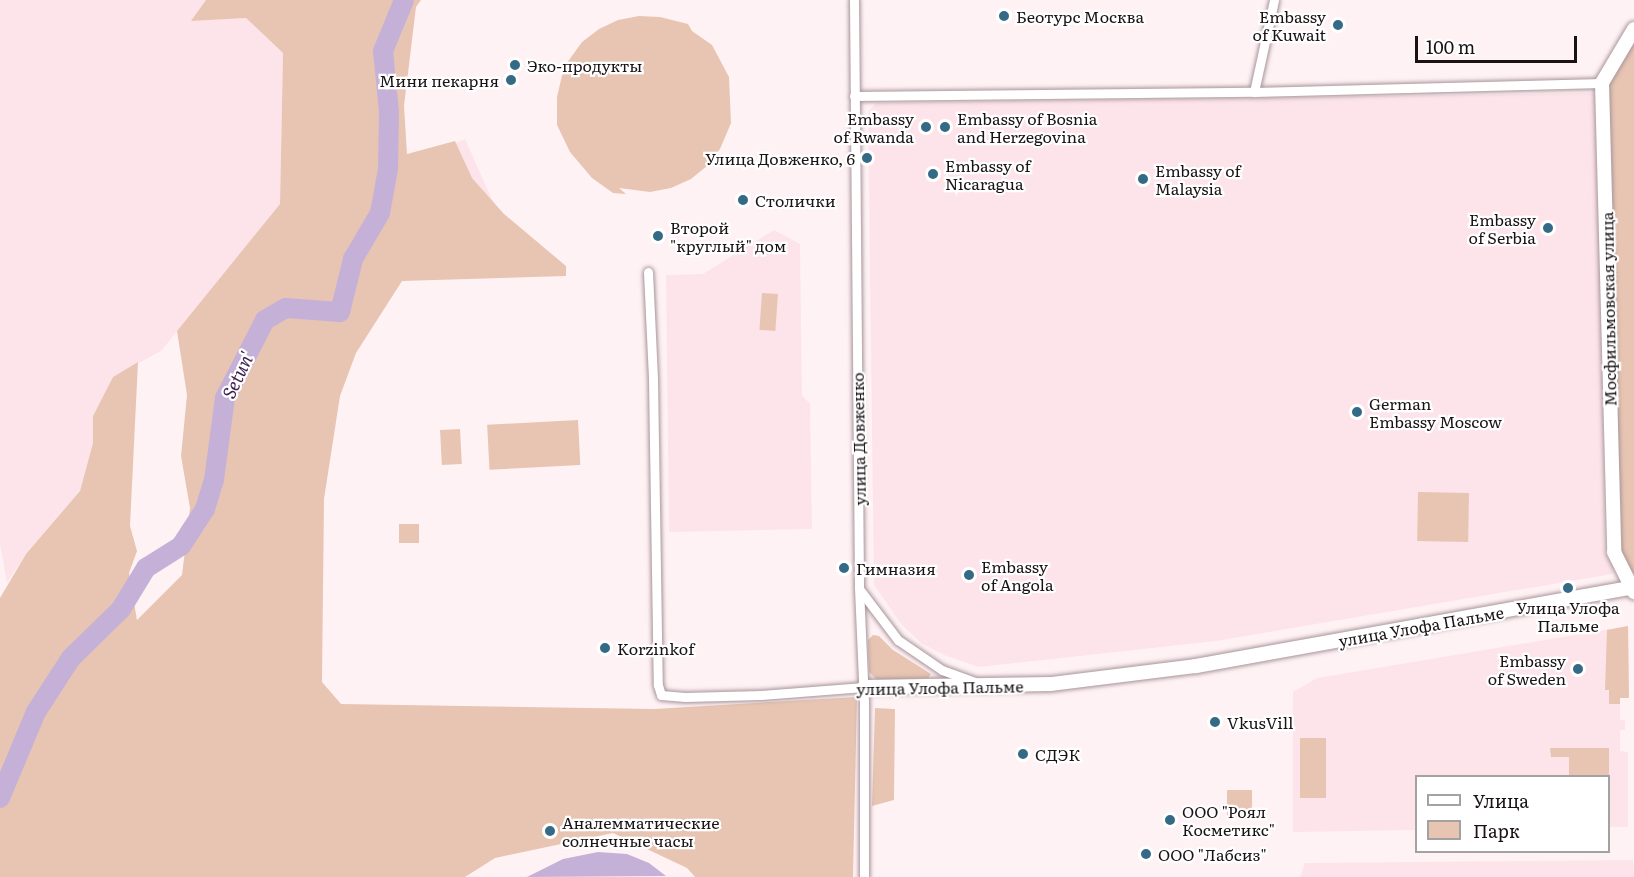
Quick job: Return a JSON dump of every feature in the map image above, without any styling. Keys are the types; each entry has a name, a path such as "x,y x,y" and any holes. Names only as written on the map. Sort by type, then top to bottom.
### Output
{"street":[{"name":"улица Довженко","path":"854,0 859,588 864,687 864,877"},
{"path":"1254,92 1274,0"},
{"path":"854,96 1254,92 1602,83 1634,29"},
{"name":"Мосфильмовская улица","path":"1602,83 1614,552 1633,589"},
{"name":"улица Улофа Пальме","path":"648,272 653,379 657,685 661,695 685,698 864,687 994,687 1051,684 1196,666 1633,589"},
{"path":"859,588 883,623 898,640 918,656 942,670 994,687"}],"shaded area":[{"path":"0,0 206,0 192,21 246,18 283,53 280,204 161,351 113,377 93,416 93,443 80,491 26,554 7,583 0,544"},
{"path":"1593,93 1599,97 1605,553 1612,557 1616,564 1612,574 1216,641 979,667 944,655 921,643 901,624 874,585 868,112 876,103"},
{"path":"465,139 495,207 479,214 449,146"},
{"path":"774,230 800,244 802,395 810,404 812,529 669,532 666,275 703,274"},
{"path":"1628,626 1629,698 1620,698 1620,720 1625,720 1625,730 1620,730 1620,751 1628,752 1628,827 1610,827 1610,775 1415,775 1415,830 1293,832 1293,692 1317,678"},
{"path":"598,852 627,854 649,863 666,876 527,877 563,859"},
{"path":"1633,860 1634,877 1300,877 1305,863"}],"green space":[{"path":"206,0 421,0 416,7 404,106 407,154 455,141 472,178 504,214 566,266 566,276 402,281 356,353 340,396 324,499 322,682 341,704 654,709 857,697 853,877 695,877 687,868 613,833 495,858 465,877 0,877 0,598 26,554 80,491 93,443 93,416 113,377 138,362 130,526 137,551 129,573 137,620 182,575 190,508 181,456 187,395 177,331 280,204 283,53 246,18 191,21"},
{"path":"639,16 660,17 688,24 692,31 712,45 729,77 731,123 720,149 707,166 691,179 671,188 650,192 619,188 626,194 613,193 592,178 570,152 557,125 557,97 564,67 582,42 599,29 618,20"},
{"path":"1634,39 1634,574 1622,559 1607,84"},
{"path":"762,293 778,294 775,331 759,330"},
{"path":"578,420 580,465 489,470 487,425"},
{"path":"460,429 462,464 442,465 440,430"},
{"path":"1418,492 1469,493 1468,542 1417,541"},
{"path":"399,524 419,524 419,543 399,543"},
{"path":"1628,626 1629,698 1620,698 1620,704 1609,704 1609,690 1605,690 1607,630"},
{"path":"873,635 879,636 893,650 931,674 928,678 877,680 869,672 868,640"},
{"path":"875,708 895,709 894,800 872,806"},
{"path":"1300,738 1326,738 1326,798 1300,798"},
{"path":"1550,748 1609,748 1609,775 1569,775 1569,757 1551,757"},
{"path":"1227,790 1252,790 1252,817 1227,817"}],"waterway":[{"name":"Setun'","path":"0,798 36,712 71,658 121,609 146,568 181,546 205,509 214,480 225,398 265,320 286,308 340,312 353,259 380,213 388,169 389,112 383,51 404,0"}],"place":[{"name":"Беотурс Москва","path":"1004,16"},
{"name":"Embassy of Kuwait","path":"1338,25"},
{"name":"Эко-продукты","path":"515,65"},
{"name":"Мини пекарня","path":"511,80"},
{"name":"Embassy of Rwanda","path":"926,127"},
{"name":"Embassy of Bosnia and Herzegovina","path":"945,127"},
{"name":"Улица Довженко, 6","path":"867,158"},
{"name":"Embassy of Nicaragua","path":"933,174"},
{"name":"Embassy of Malaysia","path":"1143,179"},
{"name":"Столички","path":"743,200"},
{"name":"Embassy of Serbia","path":"1548,228"},
{"name":"Второй \"круглый\" дом","path":"658,236"},
{"name":"German Embassy Moscow","path":"1357,412"},
{"name":"Гимназия","path":"844,568"},
{"name":"Embassy of Angola","path":"969,575"},
{"name":"Улица Улофа Пальме","path":"1568,588"},
{"name":"Korzinkof","path":"605,648"},
{"name":"Embassy of Sweden","path":"1578,669"},
{"name":"VkusVill","path":"1215,722"},
{"name":"СДЭК","path":"1023,754"},
{"name":"ООО \"Роял Косметикс\"","path":"1170,820"},
{"name":"Аналемматические солнечные часы","path":"550,831"},
{"name":"ООО \"Лабсиз\"","path":"1146,854"}]}
